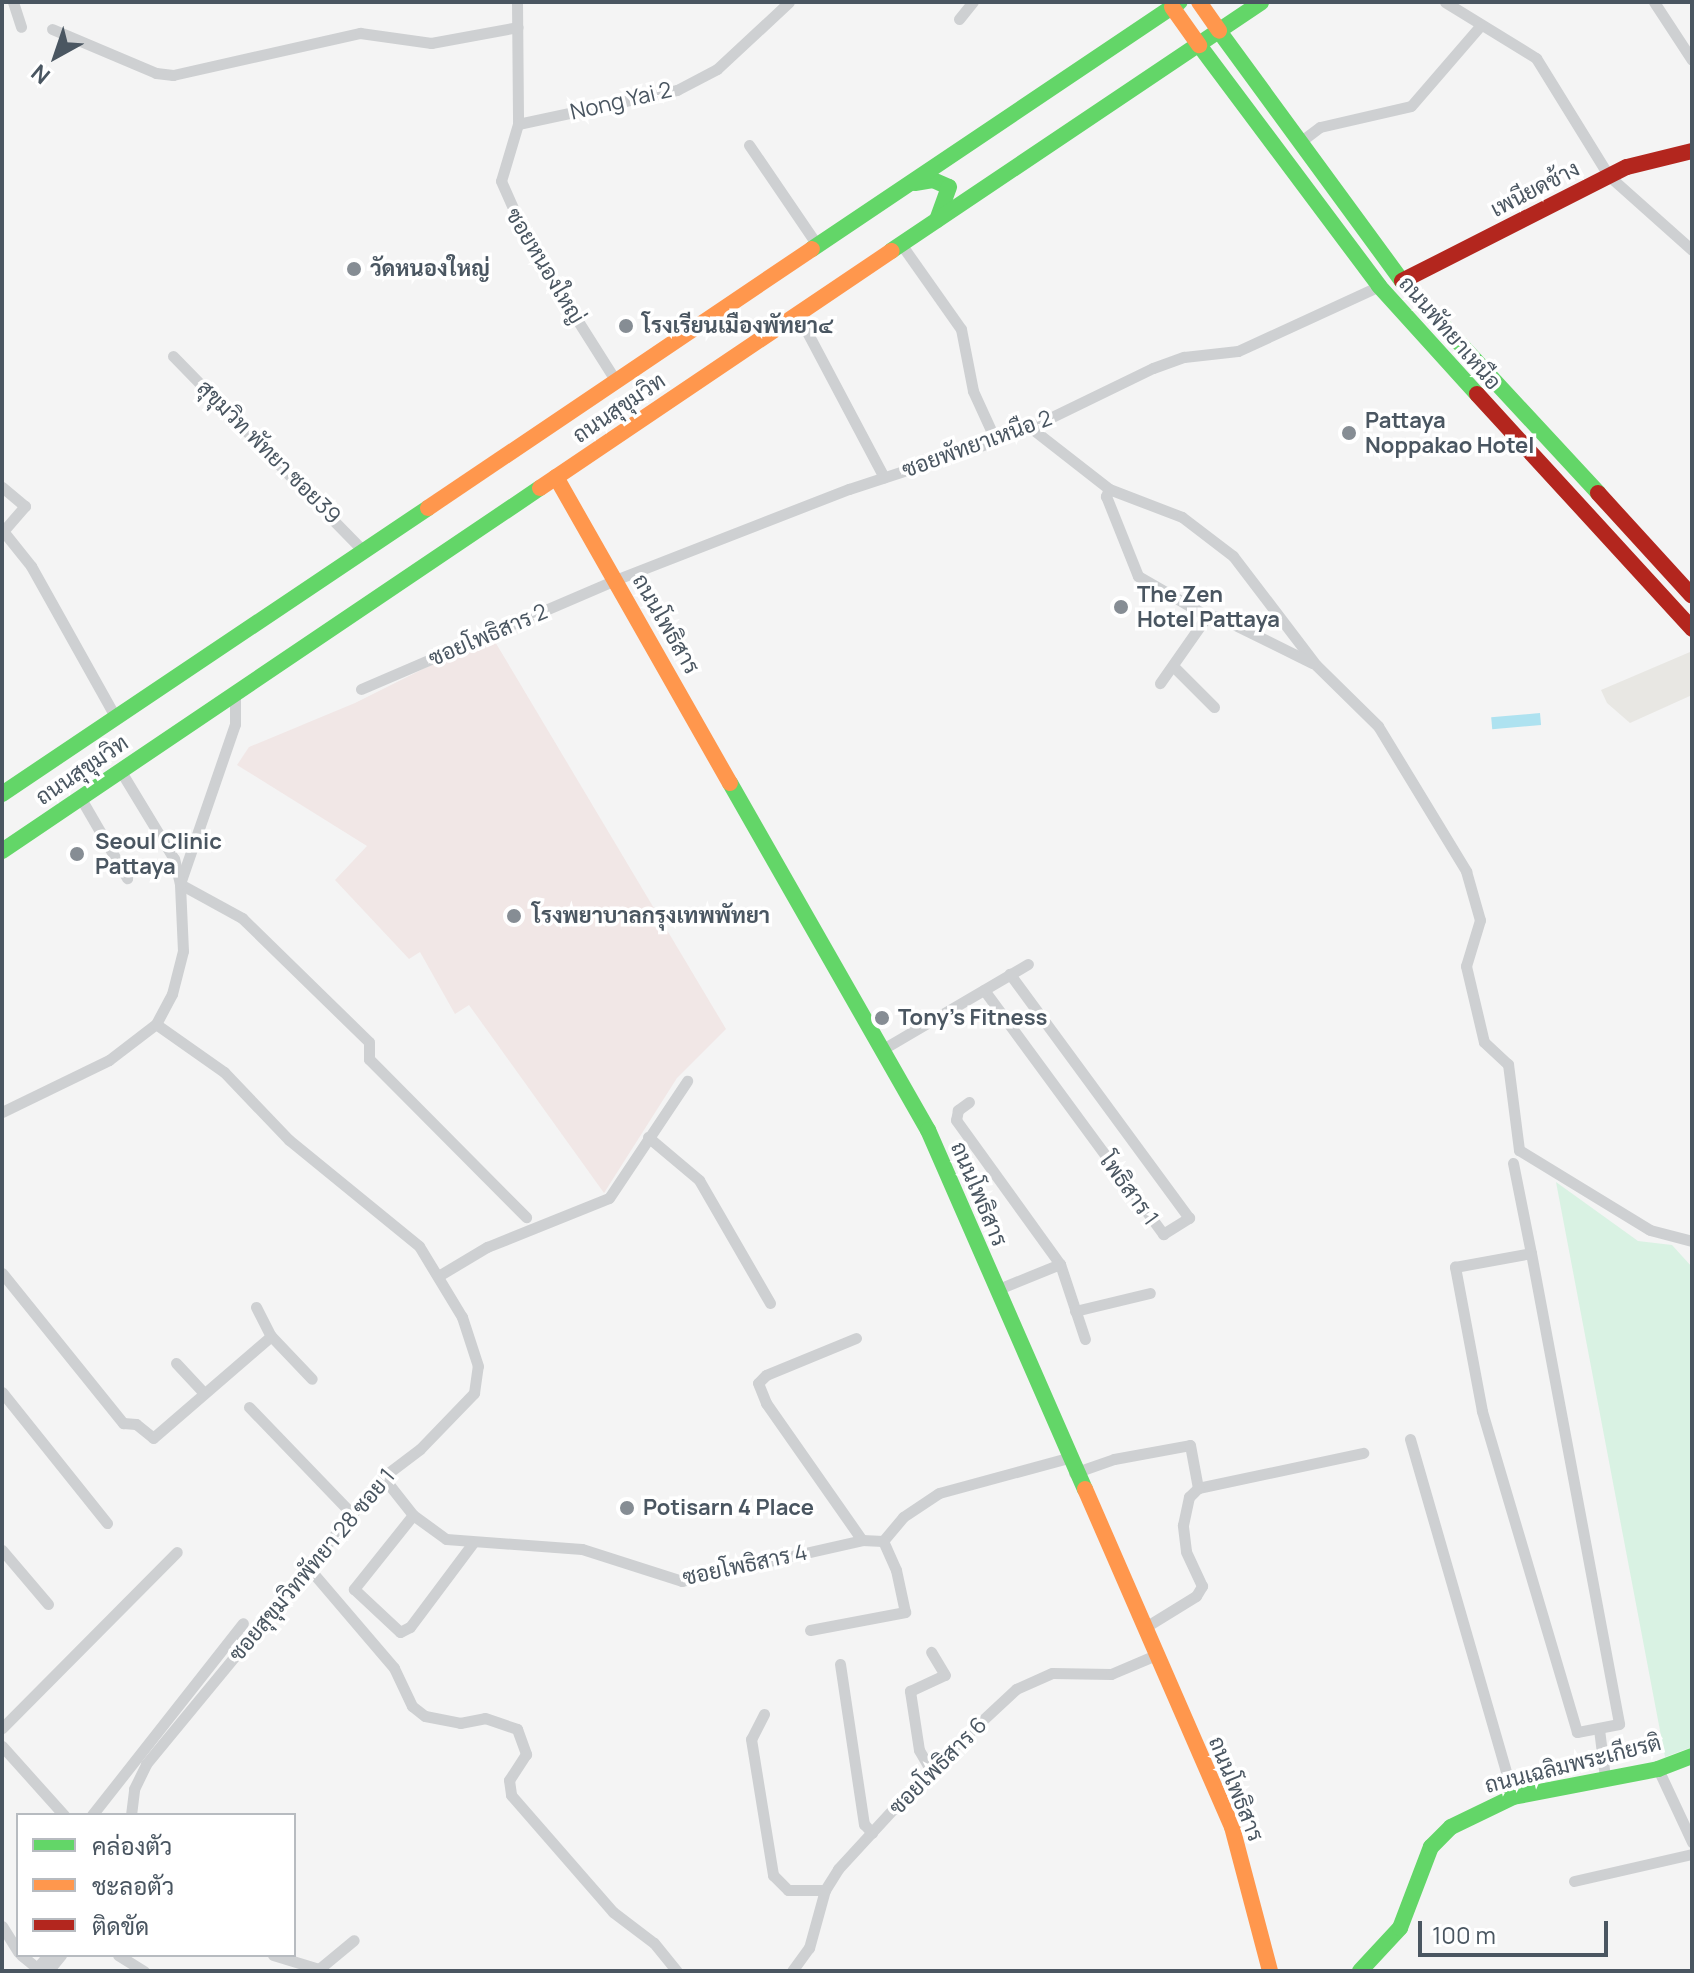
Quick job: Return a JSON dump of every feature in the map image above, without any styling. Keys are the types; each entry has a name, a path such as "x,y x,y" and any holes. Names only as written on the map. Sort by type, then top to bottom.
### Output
{"main road":[{"name":"ถนนพัทยาเหนือ","path":"1199,2 1402,281 1692,596"},
{"name":"ถนนสุขุมวิท","path":"2,851 1261,2"},
{"name":"ถนนพัทยาเหนือ","path":"1176,4 1199,45 1379,286 1692,629"},
{"name":"ถนนสุขุมวิท","path":"2,794 1176,4"},
{"name":"เพนียดช้าง","path":"1402,281 1609,176 1692,151"},
{"path":"911,184 933,180 949,187 937,220"},
{"name":"ถนนโพธิสาร","path":"556,477 928,1130 1071,1465 1232,1827 1270,1971"},
{"name":"ถนนเฉลิมพระเกียรติ","path":"1360,1971 1400,1928 1431,1847 1451,1827 1513,1797 1658,1769 1692,1756"}],"street":[{"path":"13,2 21,27"},
{"name":"ซอยหนองใหญ่","path":"517,2 518,124 503,162 507,204 616,381"},
{"name":"Nong Yai 2","path":"518,124 677,90 717,69 789,2"},
{"path":"959,19 973,2"},
{"path":"1445,2 1536,58 1609,176 1692,250"},
{"path":"1654,2 1690,53"},
{"path":"1300,142 1320,127 1411,106 1480,26"},
{"path":"52,29 156,73 173,75 360,33 431,43 518,27"},
{"path":"749,145 818,246"},
{"path":"901,244 961,329 973,391 995,439"},
{"name":"ซอยพัทยาเหนือ 2","path":"615,580 884,477 1031,428 1153,368 1184,357 1238,351 1379,286"},
{"path":"797,313 884,477"},
{"name":"สุขุมวิท พัทยา ซอย39","path":"173,356 362,550"},
{"path":"1031,428 1109,489 1182,517 1233,556 1316,665 1395,748 1466,871 1480,920 1466,966 1484,1042 1508,1064 1519,1150 1650,1230 1692,1241"},
{"path":"2,487 25,506 3,532 31,566 115,716"},
{"path":"1109,489 1106,496 1138,576 1207,616 1233,623 1316,665"},
{"name":"ซอยโพธิสาร 2","path":"361,689 615,580"},
{"path":"1160,683 1207,616"},
{"path":"1173,666 1214,707"},
{"path":"180,884 235,724 235,693"},
{"path":"2,1112 109,1060 156,1024 172,994 183,951 180,884 174,859 120,770"},
{"path":"80,797 127,878"},
{"path":"180,884 242,918 369,1042 369,1059 526,1217"},
{"path":"883,1049 1028,964"},
{"name":"โพธิสาร 1","path":"984,990 1163,1234 1189,1218 1010,974"},
{"name":"ซอยสุขุมวิทพัทยา 28 ซอย 1","path":"130,1813 134,1789 146,1764 351,1513 383,1477 420,1449 474,1393 478,1366 472,1342 440,1275 404,1232 289,1140 224,1072 156,1024"},
{"path":"440,1275 487,1247 609,1198 623,1184 648,1137 687,1081"},
{"path":"969,1102 958,1110 956,1120 1060,1264 1085,1339"},
{"path":"648,1137 699,1180 770,1303"},
{"path":"1513,1163 1531,1253 1619,1724 1577,1732 1482,1411 1455,1267 1531,1253"},
{"path":"996,1290 1060,1264"},
{"path":"2,1273 123,1423 136,1424 153,1438 271,1336"},
{"path":"1075,1311 1150,1293"},
{"path":"256,1307 271,1336 312,1379"},
{"path":"856,1338 766,1375 758,1383 766,1403 862,1540"},
{"path":"176,1363 203,1392"},
{"path":"2,1392 107,1523"},
{"path":"249,1407 351,1513"},
{"path":"1410,1439 1513,1797"},
{"path":"810,1630 905,1612 896,1570 883,1541 903,1517 939,1493 1071,1465 1190,1445 1198,1488"},
{"path":"1144,1628 1196,1596 1202,1586 1186,1551 1183,1525 1189,1497 1198,1488 1363,1453"},
{"name":"ซอยโพธิสาร 4","path":"383,1477 413,1515 446,1539 472,1544 582,1549 682,1581 862,1540 883,1541"},
{"path":"413,1515 354,1589 400,1632 410,1627 472,1544"},
{"path":"2,1550 48,1604"},
{"path":"2,1728 177,1552"},
{"path":"307,1566 394,1668 412,1706 425,1716 450,1722 485,1718 517,1729 526,1754 509,1780 511,1795 613,1912 654,1943 677,1971"},
{"path":"94,1813 243,1623"},
{"path":"930,1769 919,1750 910,1691 945,1675 931,1652"},
{"name":"ซอยโพธิสาร 6","path":"792,1971 809,1948 825,1890 930,1769 1016,1689 1052,1673 1111,1674 1156,1655"},
{"path":"840,1664 864,1824 872,1833"},
{"path":"764,1714 751,1739 773,1875 788,1890 825,1890"},
{"path":"1599,1729 1605,1777"},
{"path":"2,1746 62,1813"},
{"path":"1658,1769 1692,1842"},
{"path":"1574,1881 1692,1854"},
{"path":"2,1926 16,1948"},
{"path":"280,1957 319,1969 354,1940"},
{"path":"24,1957 37,1968 46,1957"},
{"path":"121,1957 144,1971"}],"shaded area":[{"name":"โรงพยาบาลกรุงเทพพัทยา","path":"491,635 726,1029 677,1078 604,1193 469,1005 455,1014 420,952 409,959 335,880 367,846 237,765 249,747 355,703"},
{"path":"1690,652 1692,695 1630,723 1607,703 1601,690"}],"green space":[{"path":"1556,1182 1638,1241 1672,1245 1692,1267 1692,1747 1665,1757"}],"water":[{"path":"1540,713 1541,725 1492,729 1491,717"}],"traffic: fast":[{"path":"812,249 1180,2"},
{"path":"891,251 1261,2"},
{"path":"1219,31 1402,281 1598,493"},
{"path":"1199,45 1379,286 1477,394"},
{"path":"915,183 933,180 949,187 937,220"},
{"path":"2,851 540,488"},
{"path":"2,794 428,508"},
{"path":"730,783 928,1130 1085,1489"},
{"path":"1360,1971 1400,1928 1431,1847 1451,1827 1513,1797 1658,1769 1692,1756"}],"traffic: slow":[{"path":"1199,2 1219,31"},
{"path":"1172,7 1199,45"},
{"path":"428,508 812,249"},
{"path":"540,488 891,251"},
{"path":"556,477 730,783"},
{"path":"1085,1489 1232,1827 1270,1971"}],"traffic: jam":[{"path":"1402,281 1627,167 1692,151"},
{"path":"1477,394 1692,629"},
{"path":"1598,493 1692,596"}],"place":[{"name":"วัดหนองใหญ่","path":"354,269"},
{"name":"โรงเรียนเมืองพัทยา๔","path":"626,326"},
{"name":"Pattaya Noppakao Hotel","path":"1349,433"},
{"name":"The Zen Hotel Pattaya","path":"1121,607"},
{"name":"Seoul Clinic Pattaya","path":"77,854"},
{"name":"โรงพยาบาลกรุงเทพพัทยา","path":"514,916"},
{"name":"Tony's Fitness","path":"882,1018"},
{"name":"Potisarn 4 Place","path":"627,1508"}]}
